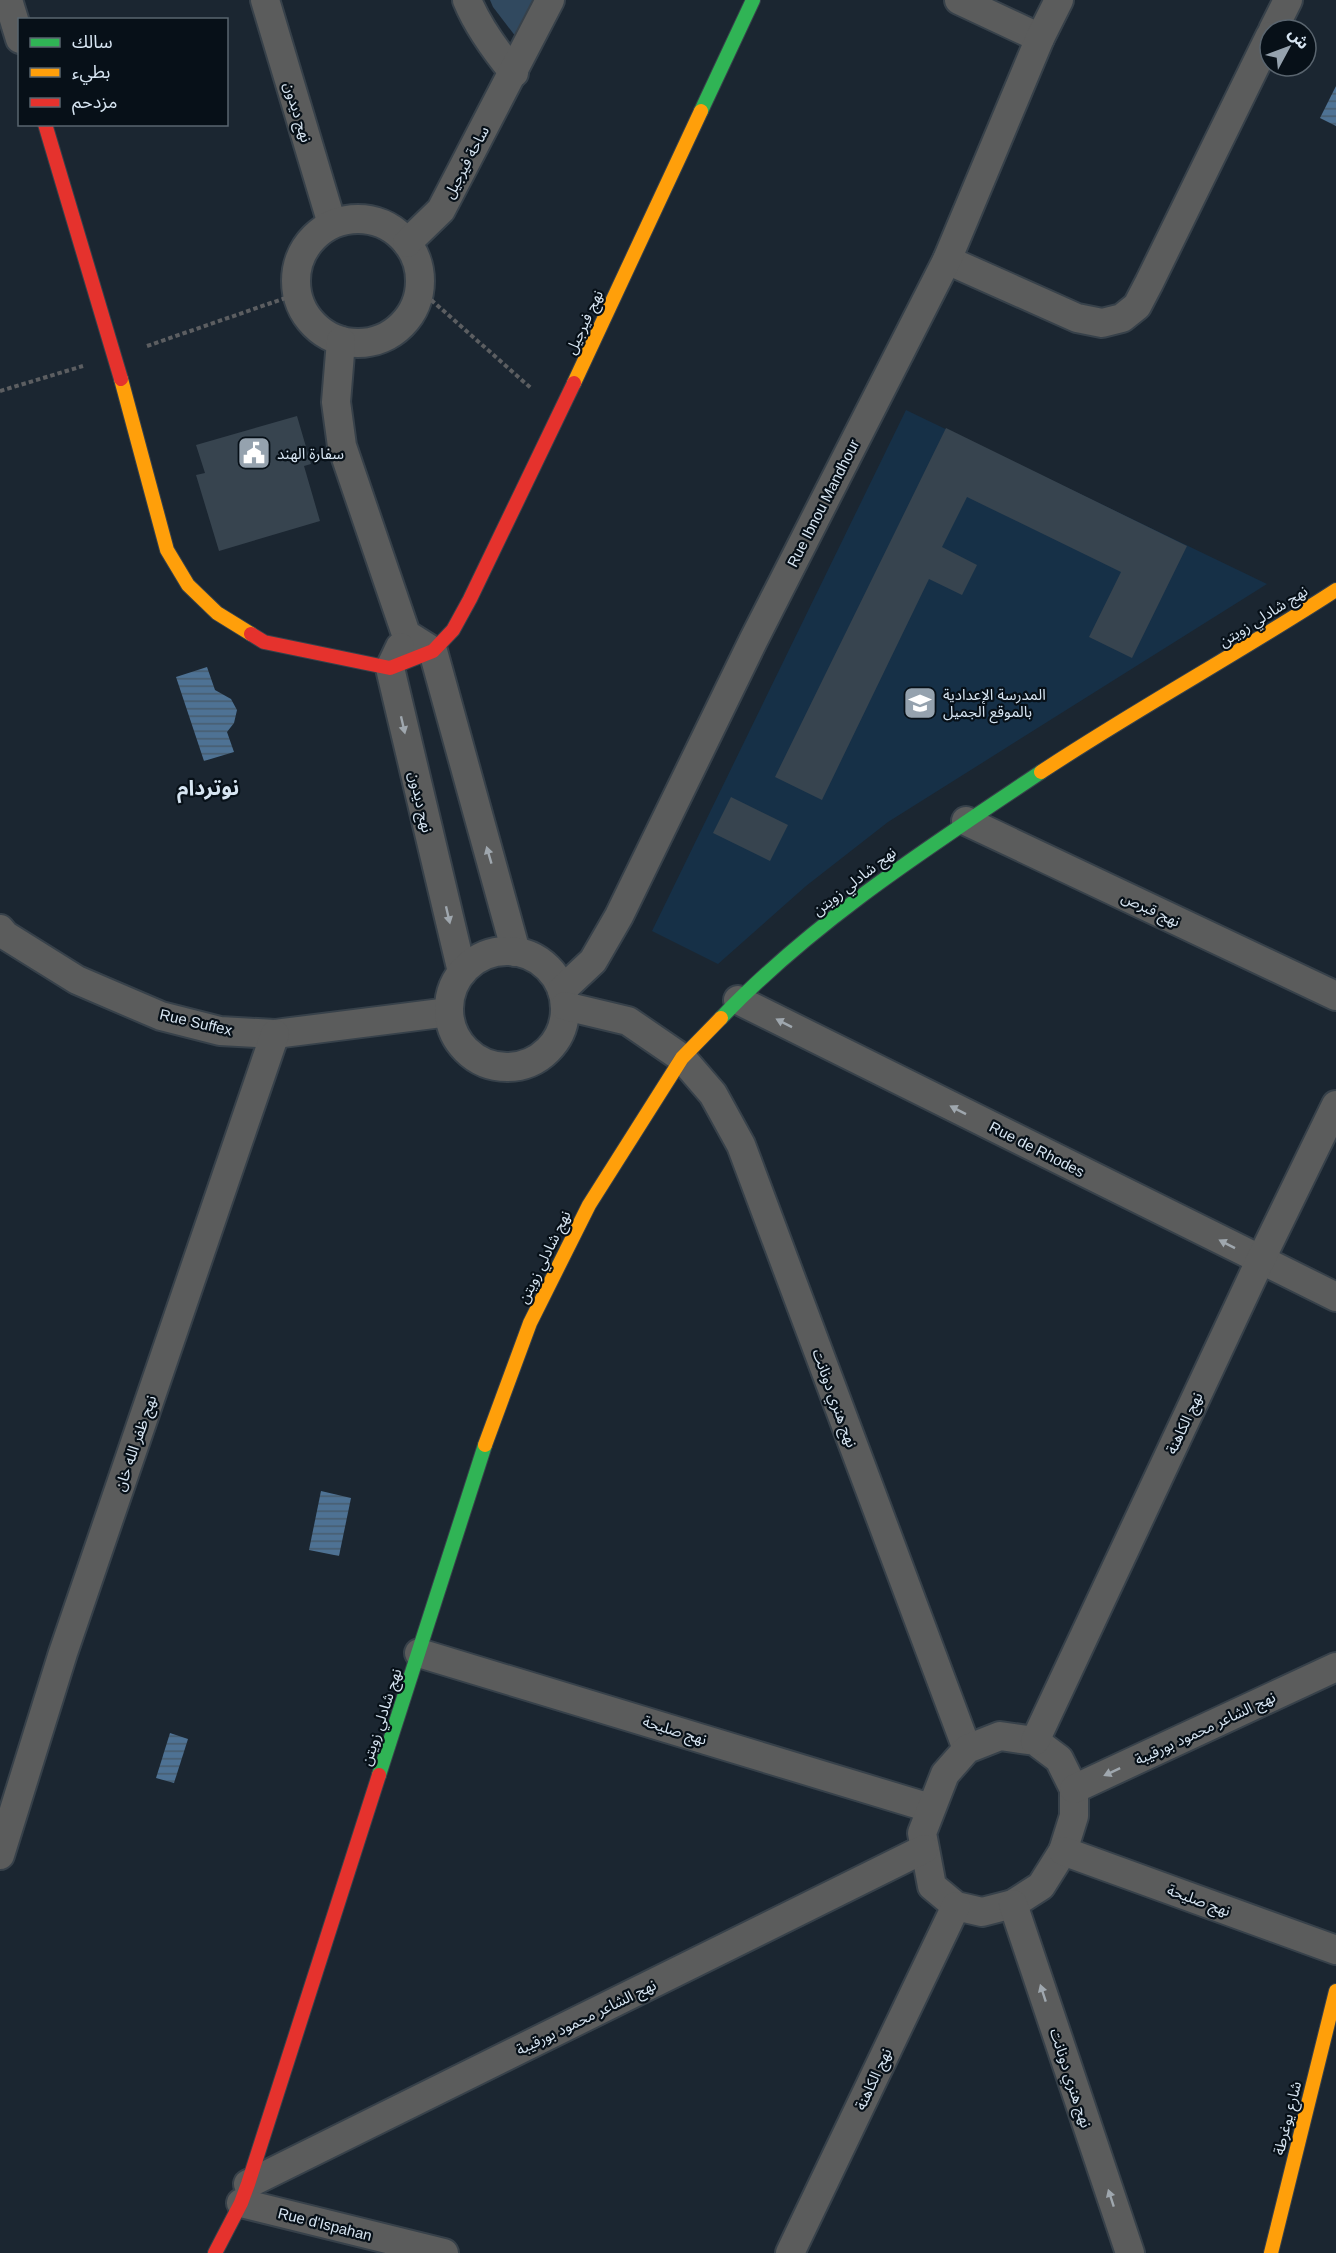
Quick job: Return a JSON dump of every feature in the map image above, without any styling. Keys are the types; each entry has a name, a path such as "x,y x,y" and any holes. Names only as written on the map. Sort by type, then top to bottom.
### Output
{"street":[{"path":"8,0 18,32"},
{"name":"نهج ديدون","path":"265,0 332,224"},
{"path":"467,0 495,50 514,73"},
{"name":"ساحة فيرجيل","path":"407,243 441,210 550,0"},
{"name":"نهج فيرجيل","path":"433,651 453,630 470,599 560,414 753,0"},
{"path":"959,0 1040,38"},
{"name":"Rue Ibnou Mandhour","path":"563,998 592,961 619,916 754,639 947,260 1040,38 1059,0"},
{"path":"1279,18 1288,0"},
{"path":"947,260 1077,318 1102,323 1122,318 1137,306 1258,60"},
{"path":"46,126 115,357 167,550 188,585 217,613 264,642 390,668 433,651"},
{"path":"352,219 373,220 392,229 407,243 416,257 420,274 420,290 413,310 400,327 382,339 362,344 341,341 325,334 312,324 302,310 297,294 296,273 302,252 315,236 332,224 352,219"},
{"path":"341,341 336,402 342,446 406,634 433,651 516,952"},
{"name":"نهج شادلي زويتن","path":"215,2253 244,2194 496,1412 530,1323 588,1205 682,1058 738,1000 836,914 900,866 1105,730 1336,590"},
{"path":"390,668 406,634"},
{"name":"نهج ديدون","path":"390,668 462,972"},
{"name":"نهج قبرص","path":"966,821 1336,996"},
{"name":"Rue Suffex","path":"0,929 5,935 77,980 161,1016 220,1031 275,1034 449,1012"},
{"path":"496,952 516,952 536,959 552,973 563,998 563,1024 556,1041 543,1055 527,1064 510,1067 492,1065 475,1058 462,1046 452,1030 449,1012 452,991 462,972 477,959 496,952"},
{"name":"نهج هنري دونانت","path":"563,998 628,1021 682,1058 713,1094 741,1145 967,1749"},
{"name":"Rue de Rhodes","path":"738,1000 1336,1297"},
{"name":"نهج ظفر الله خان","path":"0,1855 63,1653 275,1034"},
{"name":"نهج الكاهنة","path":"1035,1741 1260,1261 1336,1105"},
{"name":"نهج صليحة","path":"419,1653 930,1808"},
{"name":"نهج الشاعر محمود بورقيبة","path":"1074,1789 1336,1667"},
{"path":"1000,1736 1035,1741 1059,1759 1074,1789 1074,1816 1062,1851 1041,1886 1013,1904 982,1912 956,1906 932,1886 922,1833 945,1774 967,1749 1000,1736"},
{"name":"نهج الشاعر محمود بورقيبة","path":"244,2194 924,1849"},
{"name":"نهج صليحة","path":"1062,1851 1336,1950"},
{"name":"نهج هنري دونانت","path":"1013,1904 1130,2253"},
{"name":"نهج الكاهنة","path":"790,2253 956,1906"},
{"name":"شارع يوغرطة","path":"1271,2253 1336,1991"},
{"name":"Rue d'Ispahan","path":"244,2194 444,2253"}],"path":[{"path":"420,290 560,414"}],"shaded area":[{"path":"490,0 535,0 516,37 493,7"},
{"path":"1336,86 1336,126 1320,118"},
{"name":"المدرسة الإعدادية بالموقع الجميل","path":"906,410 1267,584 888,822 806,886 718,964 652,931"},
{"path":"207,667 215,690 231,699 237,710 234,723 227,732 234,752 204,761 176,677"},
{"path":"321,1491 351,1498 339,1556 309,1550"},
{"path":"170,1733 188,1739 174,1783 156,1778"}],"building":[{"path":"297,416 311,464 304,466 320,521 219,551 196,475 205,473 196,445"},
{"path":"946,428 1187,546 1132,658 1089,637 1121,572 967,497 942,547 977,565 962,595 929,579 822,800 775,777"},
{"path":"731,797 788,825 770,861 713,833"}],"traffic: fast":[{"path":"701,111 753,0"},
{"path":"721,1018 795,949 874,886 1041,772"},
{"path":"379,1775 485,1445"}],"traffic: slow":[{"path":"574,383 701,111"},
{"path":"121,379 167,550 188,585 217,613 251,634"},
{"path":"1041,772 1336,590"},
{"path":"485,1445 530,1323 589,1205 682,1058 721,1018"},
{"path":"1271,2253 1336,1991"}],"traffic: jam":[{"path":"46,126 121,379"},
{"path":"251,634 264,642 390,668 433,651 453,630 470,599 574,383"},
{"path":"215,2253 241,2203 248,2184 379,1775"}],"place":[{"name":"سفارة الهند","path":"254,453"},
{"name":"المدرسة الإعدادية بالموقع الجميل","path":"920,703"}],"district":[{"name":"نوتردام","path":"208,787"}]}
